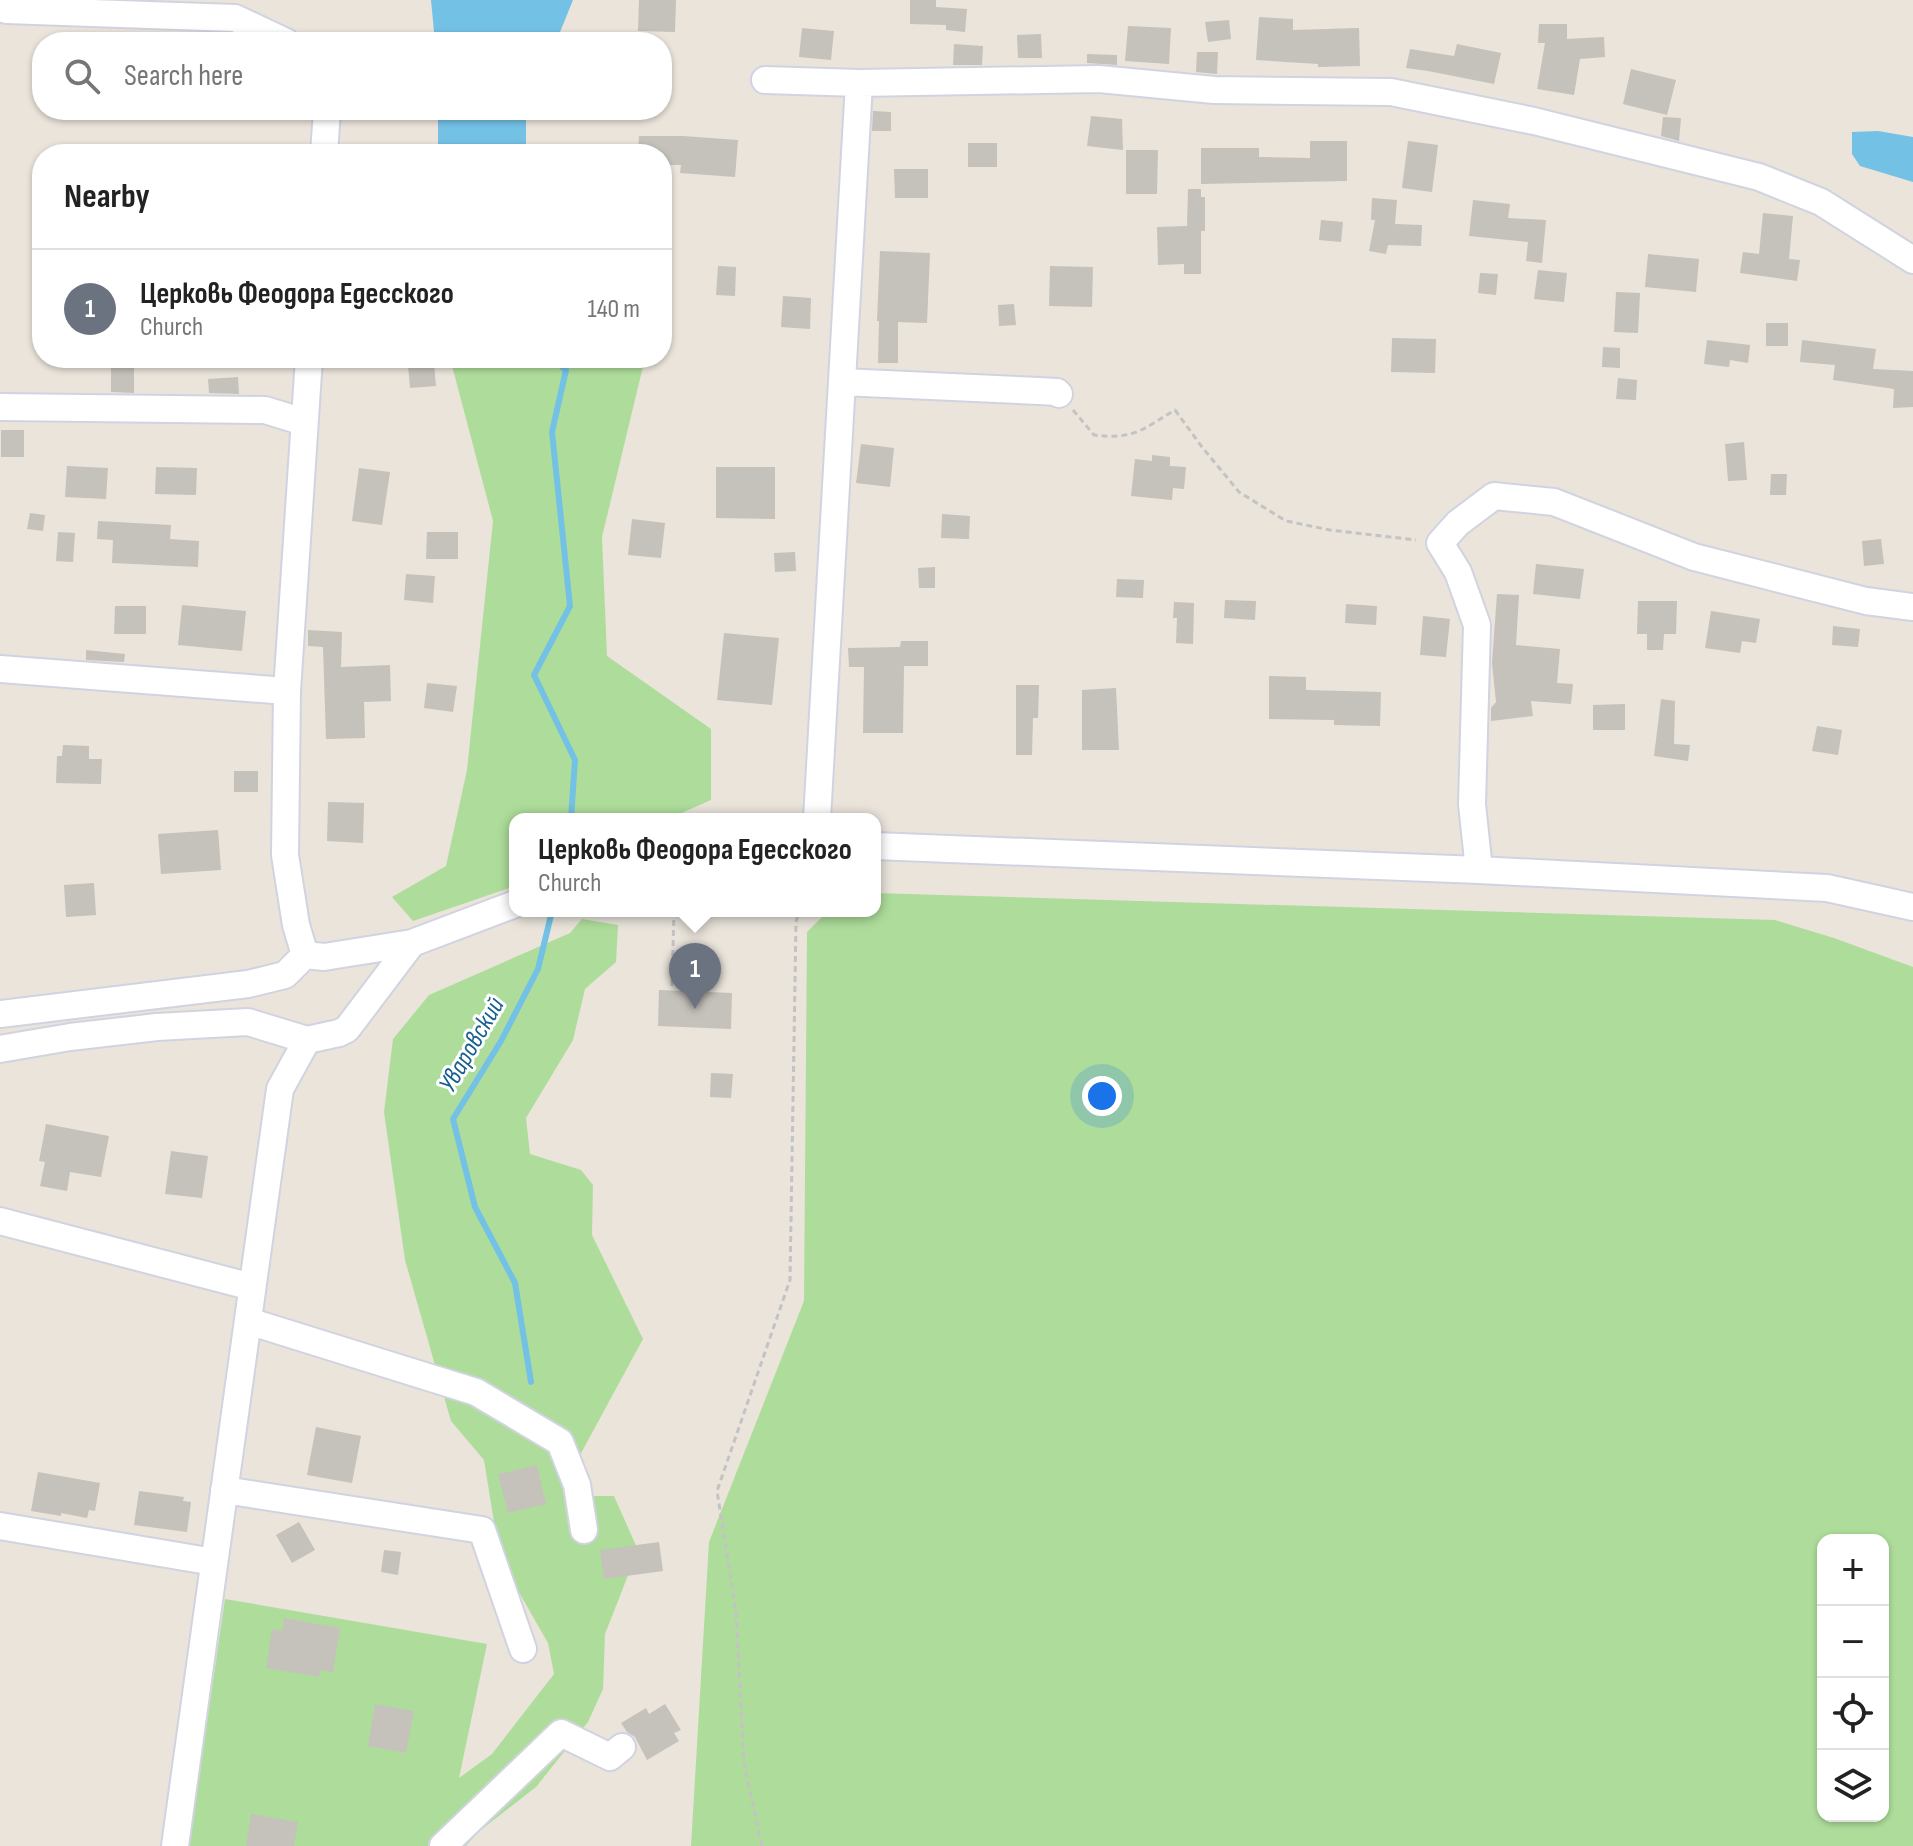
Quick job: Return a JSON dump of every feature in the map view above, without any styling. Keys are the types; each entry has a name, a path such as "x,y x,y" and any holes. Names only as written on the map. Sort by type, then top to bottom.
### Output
{"street":[{"path":"6,10 235,18 265,32"},
{"path":"765,80 859,83 1099,79 1214,90 1391,92 1534,121 1759,177 1821,202 1913,260"},
{"path":"817,813 859,83"},
{"path":"325,144 326,120"},
{"path":"305,955 296,925 285,855 287,691 308,368"},
{"path":"842,382 1059,394"},
{"path":"0,407 265,410 304,422"},
{"path":"1479,870 1472,804 1477,625 1458,572 1440,543 1458,523 1494,496 1554,502 1694,557 1866,601 1913,607"},
{"path":"0,669 287,691"},
{"path":"881,846 1479,870 1827,888 1913,907"},
{"path":"305,955 324,957 412,943 509,906"},
{"path":"0,1049 157,1027 248,1022 307,1040 339,1033 347,1029 412,943"},
{"path":"0,1014 248,984 285,975 305,955"},
{"path":"175,1846 280,1089 307,1040"},
{"path":"0,1221 252,1287"},
{"path":"248,1321 476,1392 560,1442 577,1485 584,1530"},
{"path":"224,1490 482,1530 523,1649"},
{"path":"0,1526 214,1562"},
{"path":"443,1846 561,1733 610,1757 622,1747"}],"path":[{"path":"1059,394 1094,435 1133,435 1175,410 1239,492 1286,521 1330,530 1440,543"},
{"path":"672,986 674,917"},
{"path":"762,1846 744,1764 736,1612 717,1491 790,1280 797,917"}],"green space":[{"path":"453,368 643,368 602,537 607,656 711,729 711,800 682,813 509,813 509,888 413,921 392,897 446,866 467,770 493,521"},
{"path":"881,893 1775,920 1913,967 1913,1846 691,1846 709,1542 804,1301 807,932 822,917 881,917"},
{"path":"582,919 618,925 616,962 585,989 573,1040 526,1118 530,1154 581,1170 593,1185 592,1235 643,1339 567,1479 574,1496 614,1496 638,1550 605,1634 603,1689 588,1722 536,1787 477,1833 466,1846 189,1846 225,1599 487,1644 459,1778 492,1754 554,1674 548,1643 500,1559 484,1460 451,1421 405,1260 384,1112 393,1039 429,995 570,933"}],"water":[{"path":"431,0 573,0 560,32 434,32"},
{"path":"438,120 526,120 526,144 438,144"},
{"path":"1878,131 1913,137 1913,182 1860,166 1852,154 1852,132"}],"building":[{"path":"639,0 676,0 675,32 638,31"},
{"path":"910,0 936,0 936,7 967,9 965,32 946,30 946,25 910,24"},
{"path":"1259,17 1293,19 1293,30 1359,28 1360,66 1318,67 1318,64 1256,60"},
{"path":"1229,20 1231,39 1208,42 1205,22"},
{"path":"1539,24 1567,24 1567,39 1604,37 1605,57 1580,59 1574,95 1537,89 1545,43 1538,43"},
{"path":"1128,26 1171,28 1169,64 1125,61"},
{"path":"802,28 834,31 831,60 799,57"},
{"path":"1041,34 1042,58 1018,58 1017,35"},
{"path":"954,44 983,46 982,65 953,65"},
{"path":"1457,44 1501,53 1494,84 1406,68 1410,49 1454,56"},
{"path":"1197,52 1218,52 1217,74 1196,72"},
{"path":"1087,54 1117,55 1117,65 1087,63"},
{"path":"1631,69 1676,80 1667,115 1623,104"},
{"path":"873,111 891,112 891,131 872,131"},
{"path":"1091,116 1122,119 1123,150 1087,146"},
{"path":"1663,117 1681,118 1679,141 1661,136"},
{"path":"639,136 738,140 735,177 680,173 681,165 672,165 672,144 639,144"},
{"path":"1310,141 1347,141 1347,181 1201,184 1201,148 1259,148 1259,157 1310,158"},
{"path":"1408,141 1438,145 1432,192 1402,188"},
{"path":"968,143 997,143 997,167 968,167"},
{"path":"1126,150 1158,150 1157,194 1126,194"},
{"path":"894,169 928,169 928,198 895,198"},
{"path":"1188,189 1201,189 1201,197 1205,197 1201,274 1184,274 1184,264 1158,265 1157,227 1187,226"},
{"path":"1372,198 1397,200 1395,224 1422,225 1421,246 1388,245 1386,254 1369,251 1375,220 1371,220"},
{"path":"1473,200 1510,204 1508,218 1546,220 1542,263 1526,261 1528,242 1469,236"},
{"path":"1763,213 1793,216 1789,259 1800,260 1797,281 1740,273 1743,252 1759,254"},
{"path":"1321,220 1343,222 1341,242 1319,240"},
{"path":"880,251 930,253 927,323 898,322 898,363 878,363"},
{"path":"1648,254 1699,259 1696,292 1645,287"},
{"path":"718,266 736,267 735,296 716,295"},
{"path":"1050,266 1093,267 1092,307 1049,306"},
{"path":"1538,270 1567,273 1564,302 1534,299"},
{"path":"1480,273 1498,274 1496,295 1478,293"},
{"path":"1616,292 1640,293 1638,333 1614,332"},
{"path":"783,296 811,298 810,329 781,327"},
{"path":"1014,304 1016,325 999,326 998,305"},
{"path":"1766,323 1788,323 1788,346 1766,346"},
{"path":"1392,338 1436,339 1435,373 1391,372"},
{"path":"1707,340 1750,345 1748,363 1730,360 1729,367 1704,364"},
{"path":"1802,340 1876,349 1873,369 1913,371 1913,407 1893,408 1894,389 1833,380 1835,365 1800,362"},
{"path":"1603,347 1620,348 1620,368 1602,367"},
{"path":"111,368 134,368 134,393 111,392"},
{"path":"408,368 434,368 436,386 410,388"},
{"path":"238,377 239,394 209,393 208,379"},
{"path":"1618,378 1637,380 1636,400 1616,399"},
{"path":"1,430 24,430 24,457 1,457"},
{"path":"1744,442 1747,480 1728,481 1725,444"},
{"path":"861,444 894,448 890,487 856,483"},
{"path":"1152,455 1170,457 1170,466 1186,467 1184,489 1173,488 1172,500 1131,496 1135,459 1152,461"},
{"path":"67,466 108,468 106,499 65,497"},
{"path":"156,467 197,468 196,495 155,494"},
{"path":"716,467 775,467 775,519 716,518"},
{"path":"359,468 390,472 382,525 352,521"},
{"path":"1771,474 1787,474 1786,495 1770,495"},
{"path":"30,513 45,515 43,531 27,529"},
{"path":"942,514 970,516 969,539 941,538"},
{"path":"632,519 665,523 661,558 628,555"},
{"path":"98,521 171,525 170,539 199,541 198,567 112,563 113,540 97,539"},
{"path":"58,532 75,533 73,562 56,561"},
{"path":"427,532 458,532 458,559 426,559"},
{"path":"1881,539 1884,564 1864,566 1862,541"},
{"path":"795,552 796,571 775,572 774,553"},
{"path":"1536,564 1584,569 1580,599 1533,594"},
{"path":"935,567 935,588 919,588 918,568"},
{"path":"406,574 435,576 433,603 404,600"},
{"path":"1117,579 1144,580 1143,598 1116,597"},
{"path":"1497,594 1519,595 1516,645 1560,649 1557,683 1573,684 1571,704 1531,701 1533,716 1491,721 1491,708 1496,702 1492,663"},
{"path":"1225,600 1256,601 1255,620 1224,618"},
{"path":"1638,601 1677,601 1676,634 1664,634 1663,650 1647,650 1647,634 1637,634"},
{"path":"1174,602 1194,603 1193,644 1176,643"},
{"path":"1346,604 1377,606 1376,625 1345,623"},
{"path":"182,605 246,611 242,651 178,645"},
{"path":"115,606 146,606 146,634 114,634"},
{"path":"1711,611 1760,619 1756,643 1742,641 1740,653 1705,648"},
{"path":"1423,616 1450,619 1446,657 1420,655"},
{"path":"1833,626 1860,629 1858,647 1832,645"},
{"path":"308,630 342,632 341,667 390,665 391,701 364,702 365,738 326,739 323,647 308,646"},
{"path":"724,633 779,638 772,705 717,700"},
{"path":"901,641 928,641 928,666 904,666 903,733 863,733 864,667 849,667 848,648 900,647"},
{"path":"86,650 125,654 124,662 86,660"},
{"path":"1269,676 1306,677 1306,690 1381,692 1380,726 1334,725 1334,720 1269,719"},
{"path":"427,683 457,686 453,712 424,708"},
{"path":"1016,685 1039,685 1038,718 1033,718 1032,755 1016,755"},
{"path":"1116,688 1119,750 1082,750 1082,690"},
{"path":"1661,699 1675,701 1674,744 1690,745 1688,761 1654,756"},
{"path":"1625,704 1625,730 1593,730 1593,705"},
{"path":"1817,726 1842,730 1838,755 1812,751"},
{"path":"63,745 89,746 89,759 102,759 101,784 56,783 57,756 62,756"},
{"path":"234,771 258,771 258,792 234,792"},
{"path":"328,802 364,803 363,843 327,841"},
{"path":"218,830 221,870 161,874 158,834"},
{"path":"94,883 96,915 66,917 64,885"},
{"path":"659,990 732,993 731,1029 658,1026"},
{"path":"711,1073 733,1074 731,1098 710,1097"},
{"path":"46,1124 109,1136 101,1177 70,1172 67,1191 40,1186 45,1162 39,1161"},
{"path":"171,1151 208,1156 202,1198 165,1194"},
{"path":"316,1427 361,1436 352,1483 307,1475"},
{"path":"537,1465 546,1504 508,1513 498,1474"},
{"path":"38,1472 100,1483 95,1511 89,1510 87,1518 31,1511"},
{"path":"139,1491 184,1497 183,1501 191,1502 187,1532 134,1525"},
{"path":"299,1522 315,1550 292,1563 276,1535"},
{"path":"659,1542 663,1571 604,1579 600,1550"},
{"path":"384,1550 401,1552 398,1575 381,1572"},
{"path":"284,1618 340,1628 333,1672 320,1670 319,1677 266,1668 272,1629 282,1631"},
{"path":"375,1704 414,1711 406,1753 368,1746"},
{"path":"665,1704 681,1730 674,1733 679,1741 647,1760 635,1737 621,1723 646,1708 649,1714"},
{"path":"251,1814 298,1822 294,1846 246,1846"}],"waterway":[{"name":"Уваровский","path":"564,368 566,370 552,432 570,606 534,675 575,760 571,813"},
{"name":"Уваровский","path":"531,1382 515,1283 475,1207 453,1119 501,1041 538,969 551,917"}],"place":[{"name":"Церковь Феодора Едесского","path":"695,1009"}]}
